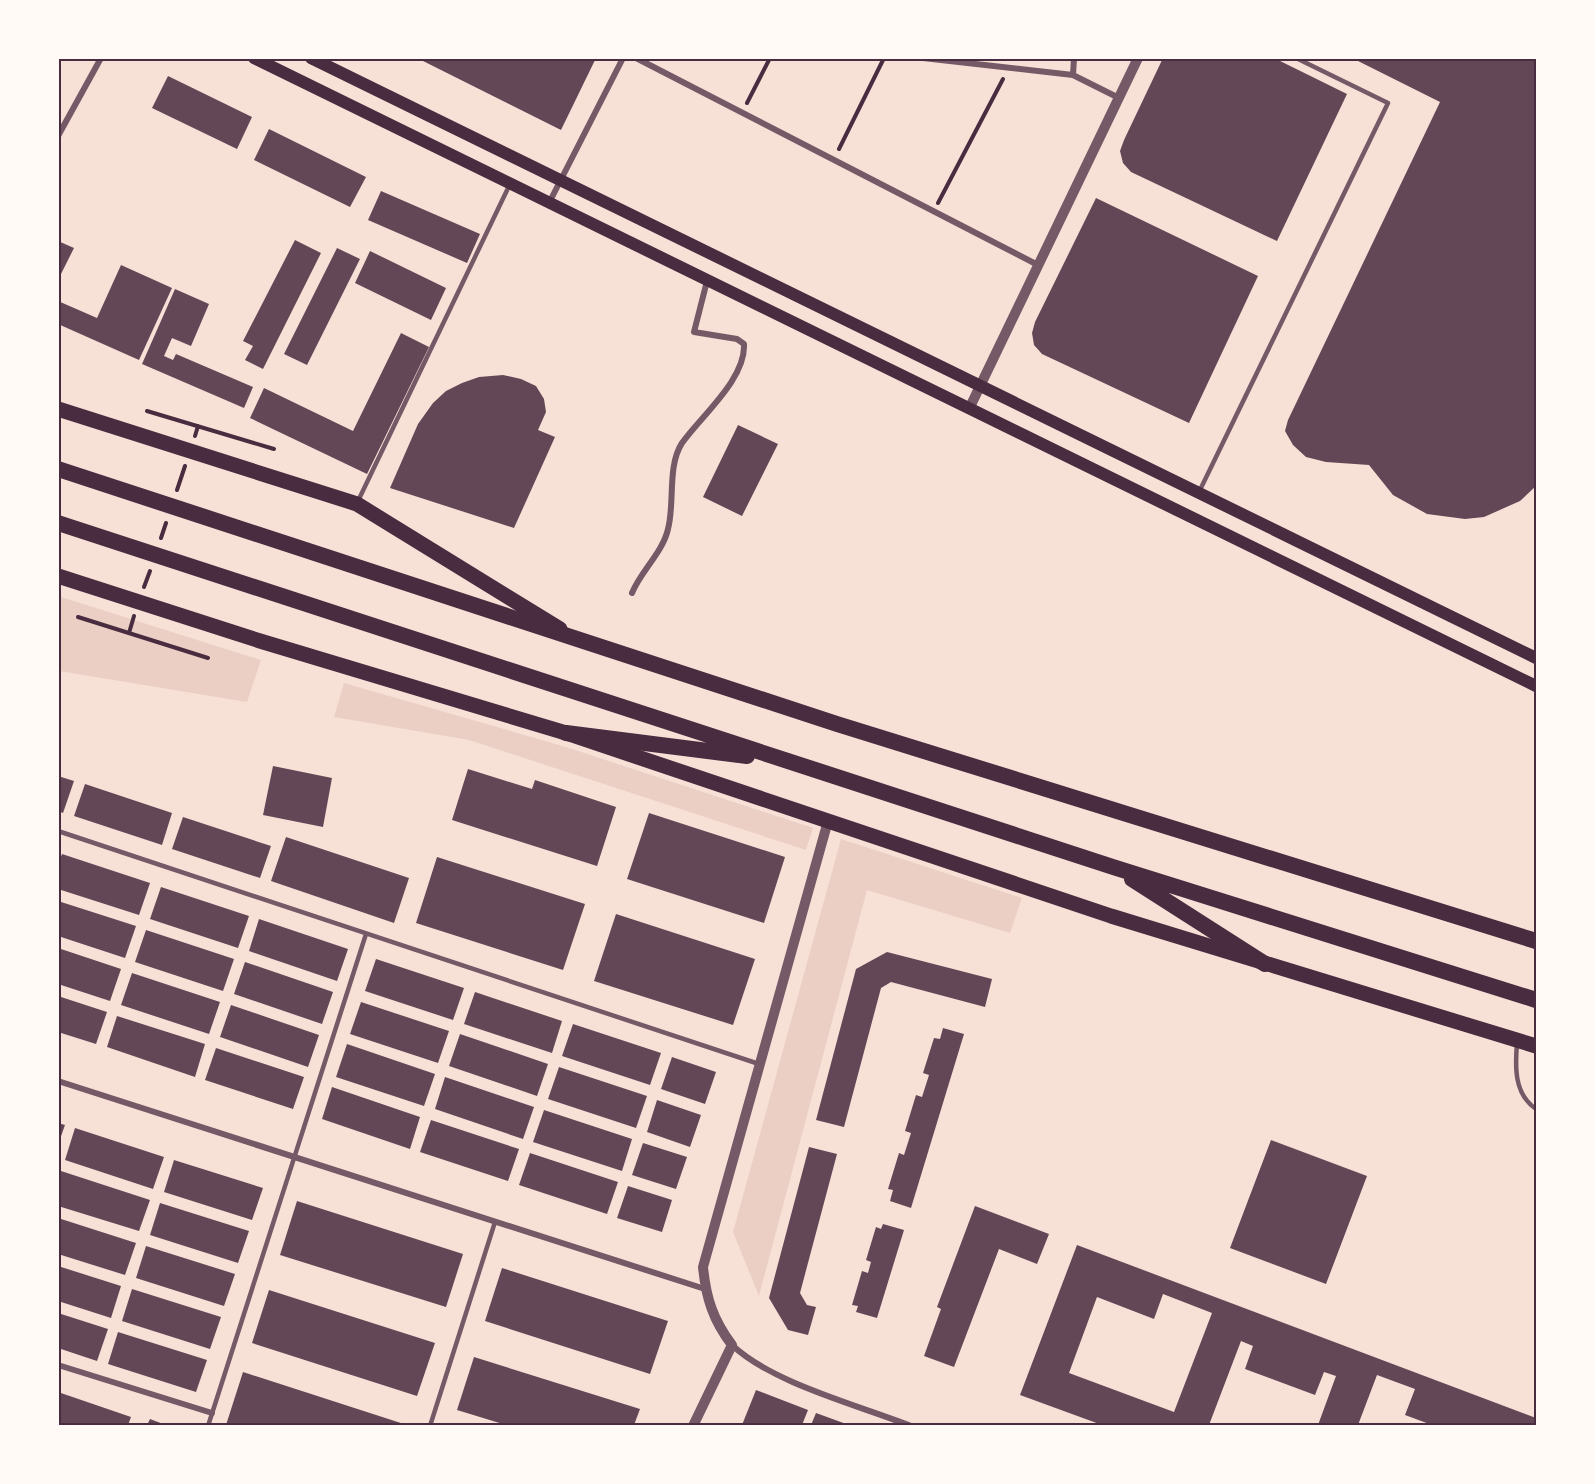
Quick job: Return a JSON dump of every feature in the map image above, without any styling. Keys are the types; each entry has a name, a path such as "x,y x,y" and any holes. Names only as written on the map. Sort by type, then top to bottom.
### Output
{"highway":[{"path":"58,469 575,639 997,774 1536,941"},
{"path":"58,523 1113,867 1536,1000"},
{"path":"566,733 786,761"},
{"path":"1113,867 1265,964"}],"main road":[{"path":"254,58 969,407 1269,558 1536,686"},
{"path":"311,58 1536,658"},
{"path":"58,409 357,504 575,639"},
{"path":"58,576 260,641 566,733 1111,916 1536,1046"}],"street":[{"path":"58,136 101,58"},
{"path":"549,203 623,58"},
{"path":"636,58 1038,265"},
{"path":"923,58 1073,75 1119,98"},
{"path":"1073,75 1074,58"},
{"path":"969,407 1138,58"},
{"path":"632,593 668,531 674,472 681,445 732,381 745,351 744,344 737,339 694,332 707,281"},
{"path":"828,821 703,1268 705,1289 714,1317 732,1345 753,1362 776,1374 911,1425"},
{"path":"58,1081 705,1289"},
{"path":"693,1425 732,1345"},
{"path":"58,1365 212,1413"}],"lane":[{"path":"1198,494 1388,103 1296,58"},
{"path":"357,504 510,184"},
{"path":"58,831 760,1065"},
{"path":"208,1425 366,934"},
{"path":"1517,1040 1516,1074 1520,1089 1526,1102 1536,1108"},
{"path":"430,1425 495,1222"}],"path":[{"path":"743,112 770,58"},
{"path":"834,159 884,58"},
{"path":"934,210 1008,68"},
{"path":"147,411 274,449"},
{"path":"195,437 198,426"},
{"path":"176,491 188,459"},
{"path":"158,546 169,513"},
{"path":"143,589 151,567"},
{"path":"129,633 136,611"},
{"path":"78,616 208,658"}],"shaded area":[{"path":"58,596 261,660 247,702 59,671"},
{"path":"344,683 566,747 813,828 806,850 469,740 334,717"},
{"path":"841,839 1022,898 1010,933 867,890 759,1296 733,1232"}],"building":[{"path":"417,58 596,58 561,130"},
{"path":"1163,58 1274,58 1347,94 1277,241 1131,172 1123,163 1120,151 1124,140"},
{"path":"1352,58 1536,58 1536,486 1520,501 1484,517 1465,519 1427,514 1393,495 1369,465 1326,462 1306,457 1293,445 1285,431 1288,420 1440,102"},
{"path":"168,76 252,117 237,149 152,108"},
{"path":"269,129 366,177 350,207 254,160"},
{"path":"381,191 480,234 467,263 368,220"},
{"path":"1096,198 1258,276 1189,423 1042,354 1034,345 1032,333 1035,322"},
{"path":"295,240 321,253 263,369 245,360 253,346 243,341"},
{"path":"58,241 74,248 58,280"},
{"path":"337,248 360,259 307,365 284,354"},
{"path":"370,251 446,288 431,320 355,283"},
{"path":"121,265 172,288 139,360 58,324 58,301 97,318"},
{"path":"175,289 209,304 191,346 172,338 164,356 173,360 176,354 253,387 244,408 142,364"},
{"path":"401,333 429,347 367,474 250,418 264,388 353,431"},
{"path":"503,375 521,379 536,386 544,399 546,412 538,430 555,437 514,528 390,488 418,424 433,403 446,391 462,383 479,377"},
{"path":"738,425 778,444 742,516 703,497"},
{"path":"273,766 332,778 323,827 263,815"},
{"path":"468,769 532,789 535,780 616,807 597,866 452,820"},
{"path":"58,776 74,781 63,813 58,811"},
{"path":"85,784 172,813 162,845 74,816"},
{"path":"649,813 785,857 764,923 627,879"},
{"path":"183,817 271,846 260,878 172,849"},
{"path":"286,837 409,878 394,923 271,881"},
{"path":"62,854 150,883 139,915 58,889 58,865"},
{"path":"437,857 585,904 563,970 416,923"},
{"path":"161,887 249,916 238,948 150,919"},
{"path":"58,901 136,926 125,958 58,936"},
{"path":"616,914 755,959 733,1025 594,981"},
{"path":"259,919 348,949 337,981 249,951"},
{"path":"146,930 234,959 223,991 135,962"},
{"path":"58,948 121,969 110,1001 58,984"},
{"path":"887,952 992,979 985,1007 891,982 881,988 844,1127 816,1120 856,969"},
{"path":"376,959 464,988 453,1020 365,991"},
{"path":"245,962 333,992 322,1024 234,994"},
{"path":"132,973 220,1002 209,1034 121,1005"},
{"path":"475,992 562,1021 552,1053 464,1024"},
{"path":"58,996 107,1012 96,1044 58,1032"},
{"path":"361,1002 449,1031 438,1063 350,1034"},
{"path":"231,1005 319,1035 308,1067 220,1037"},
{"path":"117,1016 205,1044 195,1077 107,1047"},
{"path":"573,1024 661,1053 650,1085 562,1056"},
{"path":"943,1028 964,1034 911,1208 890,1201 893,1190 888,1189 899,1153 904,1155 911,1133 905,1131 916,1095 922,1097 929,1075 923,1073 934,1038 940,1039"},
{"path":"460,1034 548,1064 537,1096 449,1066"},
{"path":"347,1044 435,1074 424,1106 336,1077"},
{"path":"216,1048 304,1077 293,1109 205,1080"},
{"path":"672,1057 716,1072 705,1104 661,1089"},
{"path":"559,1067 647,1096 636,1128 548,1099"},
{"path":"445,1077 534,1107 523,1139 435,1109"},
{"path":"332,1087 420,1117 410,1149 322,1119"},
{"path":"657,1100 701,1115 690,1147 647,1132"},
{"path":"544,1110 632,1139 622,1171 533,1142"},
{"path":"431,1120 519,1149 508,1181 420,1152"},
{"path":"58,1123 65,1125 59,1142 58,1142"},
{"path":"75,1128 164,1157 153,1189 65,1160"},
{"path":"1271,1140 1367,1176 1326,1284 1230,1248"},
{"path":"643,1143 687,1157 676,1189 632,1175"},
{"path":"809,1147 837,1154 800,1293 807,1305 816,1307 808,1335 788,1330 769,1298"},
{"path":"530,1153 618,1182 607,1214 519,1185"},
{"path":"174,1160 263,1188 252,1220 164,1192"},
{"path":"61,1171 150,1200 139,1231 58,1206 58,1180"},
{"path":"628,1186 672,1200 662,1232 617,1218"},
{"path":"297,1201 463,1254 446,1307 280,1255"},
{"path":"160,1203 249,1231 238,1263 150,1235"},
{"path":"975,1206 1049,1234 1037,1264 999,1249 954,1367 924,1356 941,1309 937,1307"},
{"path":"58,1218 136,1243 125,1275 58,1254"},
{"path":"883,1224 904,1230 877,1318 856,1312 858,1306 852,1305 862,1271 868,1273 871,1262 866,1260 876,1227 881,1229"},
{"path":"1077,1245 1536,1418 1536,1425 1432,1425 1405,1415 1415,1389 1377,1375 1358,1425 1318,1425 1336,1376 1324,1372 1315,1395 1245,1369 1253,1346 1241,1341 1209,1425 1102,1425 1020,1395","holes":["1163,1294 1212,1313 1174,1412 1069,1373 1097,1297 1154,1319"]},
{"path":"146,1246 235,1274 224,1306 136,1278"},
{"path":"58,1266 121,1286 111,1318 58,1301"},
{"path":"502,1268 668,1321 650,1374 485,1321"},
{"path":"132,1289 221,1317 210,1349 122,1321"},
{"path":"269,1290 435,1343 417,1396 252,1343"},
{"path":"58,1313 108,1329 97,1361 58,1348"},
{"path":"118,1332 207,1360 196,1392 108,1364"},
{"path":"474,1357 640,1409 634,1425 506,1425 457,1410"},
{"path":"243,1372 407,1425 226,1425"},
{"path":"756,1390 808,1410 802,1425 742,1425"},
{"path":"58,1392 131,1417 128,1425 58,1425"},
{"path":"816,1413 849,1425 811,1425"},
{"path":"150,1419 166,1425 147,1425"}]}
